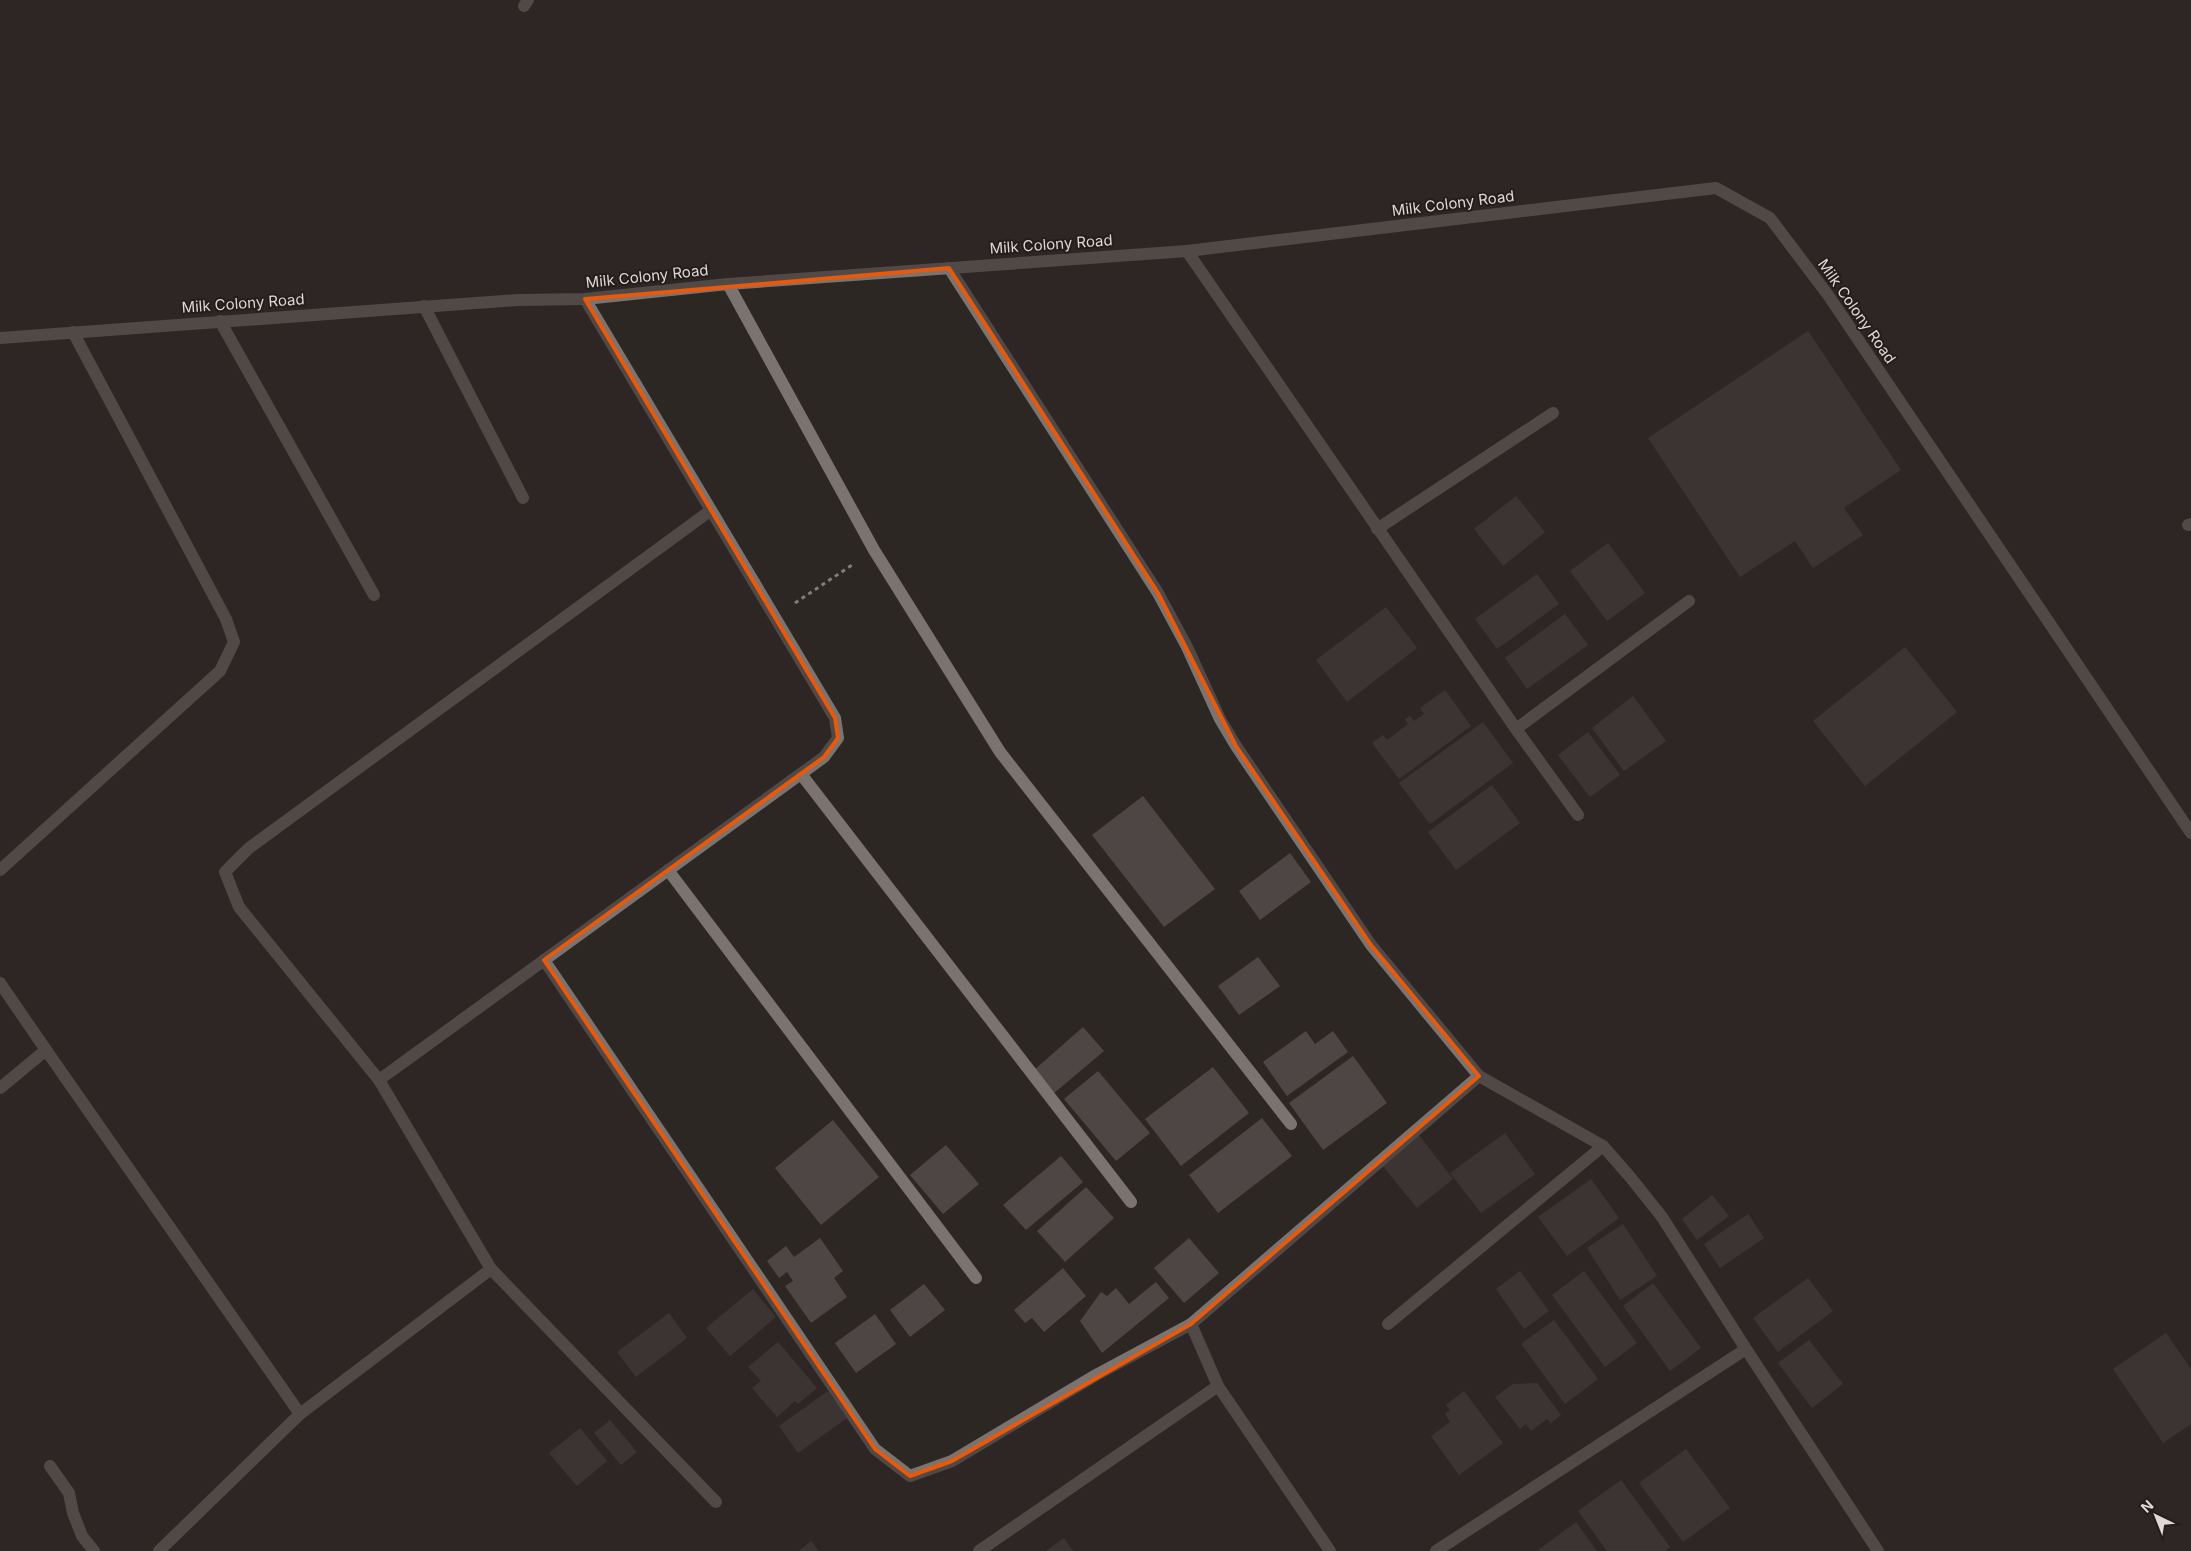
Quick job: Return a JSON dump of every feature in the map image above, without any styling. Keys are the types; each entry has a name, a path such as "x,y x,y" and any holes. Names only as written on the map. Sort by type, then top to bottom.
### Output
{"street":[{"name":"Milk Colony Road","path":"0,338 424,306 518,300 585,299 728,284 1187,251 1716,188 1770,218 1828,295 2191,833"},
{"path":"1187,251 1377,529 1578,815"},
{"path":"949,268 1158,593 1187,647 1220,719 1236,746 1371,945 1478,1076 1603,1146 1631,1178 1662,1216 1872,1549"},
{"path":"728,284 874,550 1000,752 1292,1124"},
{"path":"378,1080 824,757 838,738 835,718 585,299"},
{"path":"424,306 523,498"},
{"path":"220,321 374,595"},
{"path":"2,865 220,671 234,642 226,619 73,332"},
{"path":"1377,529 1553,413"},
{"path":"710,511 249,848 225,872 239,907 378,1080 490,1269 716,1502"},
{"path":"1516,729 1689,601"},
{"path":"801,774 1131,1202"},
{"path":"668,870 976,1278"},
{"path":"544,960 875,1449 910,1476 952,1461 1096,1375 1191,1324 1478,1076"},
{"path":"0,983 300,1414"},
{"path":"0,1088 46,1050"},
{"path":"1388,1324 1603,1146"},
{"path":"159,1551 300,1414 490,1269"},
{"path":"1191,1324 1218,1386 1330,1551"},
{"path":"1436,1551 1746,1349"},
{"path":"979,1551 1218,1386"},
{"path":"50,1466 69,1493 73,1513 82,1536 94,1551"}],"path":[{"path":"774,617 874,550"}],"highlighted area":[{"path":"949,268 1158,593 1236,746 1371,945 1479,1076 1191,1324 952,1461 910,1476 875,1449 544,960 824,757 838,738 835,718 585,299"}],"building":[{"path":"1808,331 1901,470 1844,508 1863,535 1813,568 1795,541 1740,577 1648,438"},
{"path":"1516,496 1545,532 1503,566 1474,529"},
{"path":"1608,543 1645,593 1607,621 1570,571"},
{"path":"1537,574 1559,604 1497,649 1475,619"},
{"path":"1386,607 1417,648 1347,702 1316,660"},
{"path":"1565,614 1588,645 1527,689 1505,658"},
{"path":"1905,647 1957,712 1865,786 1813,721"},
{"path":"1445,690 1471,726 1399,779 1372,743 1383,735 1387,740 1408,724 1405,719 1410,716 1414,721 1424,714 1420,708"},
{"path":"1633,696 1666,741 1624,771 1592,728"},
{"path":"1483,722 1513,763 1430,824 1399,783"},
{"path":"1588,732 1620,775 1590,797 1558,755"},
{"path":"1492,785 1520,823 1456,870 1428,832"},
{"path":"1143,796 1215,889 1164,927 1092,835"},
{"path":"1290,853 1311,882 1260,920 1239,891"},
{"path":"1258,957 1280,986 1239,1015 1218,986"},
{"path":"1083,1027 1104,1051 1053,1094 1033,1071"},
{"path":"1306,1031 1315,1044 1333,1031 1348,1052 1287,1096 1263,1062"},
{"path":"1353,1056 1387,1103 1323,1150 1289,1103"},
{"path":"1213,1067 1249,1113 1181,1166 1145,1119"},
{"path":"1098,1071 1150,1133 1116,1161 1064,1099"},
{"path":"1262,1118 1292,1156 1218,1213 1189,1175"},
{"path":"833,1120 879,1177 821,1225 775,1168"},
{"path":"1505,1133 1535,1174 1481,1213 1450,1173"},
{"path":"1418,1134 1453,1179 1417,1208 1381,1164"},
{"path":"946,1145 979,1184 943,1214 910,1175"},
{"path":"1061,1156 1083,1182 1026,1230 1003,1205"},
{"path":"1591,1179 1619,1218 1567,1256 1538,1217"},
{"path":"1086,1187 1114,1218 1065,1262 1037,1231"},
{"path":"1712,1195 1729,1216 1697,1240 1682,1219"},
{"path":"1748,1214 1764,1238 1720,1268 1704,1244"},
{"path":"1623,1224 1657,1276 1620,1300 1587,1248"},
{"path":"820,1238 843,1271 834,1278 847,1297 811,1323 785,1286 793,1281 787,1272 779,1278 767,1261 786,1246 794,1257"},
{"path":"1189,1238 1219,1273 1184,1303 1154,1268"},
{"path":"1063,1268 1086,1296 1044,1332 1032,1318 1025,1323 1014,1310"},
{"path":"1520,1271 1549,1311 1524,1329 1496,1289"},
{"path":"1584,1271 1637,1343 1605,1367 1552,1295"},
{"path":"1808,1278 1833,1311 1778,1352 1753,1318"},
{"path":"1156,1282 1169,1298 1102,1353 1080,1321 1101,1292 1107,1296 1116,1288 1129,1304"},
{"path":"1653,1283 1701,1348 1670,1371 1623,1306"},
{"path":"924,1284 945,1310 910,1337 890,1310"},
{"path":"753,1289 776,1317 730,1356 706,1328"},
{"path":"669,1313 687,1338 636,1377 617,1352"},
{"path":"875,1314 896,1344 856,1373 835,1343"},
{"path":"1554,1320 1598,1379 1565,1404 1521,1344"},
{"path":"2166,1333 2191,1369 2191,1424 2163,1443 2113,1369"},
{"path":"1809,1340 1843,1384 1812,1408 1778,1363"},
{"path":"778,1342 817,1388 798,1404 795,1401 777,1417 752,1388 761,1381 748,1367"},
{"path":"1537,1383 1561,1415 1551,1423 1547,1419 1531,1431 1526,1424 1520,1429 1495,1397 1513,1384"},
{"path":"828,1391 847,1418 798,1453 779,1426"},
{"path":"1464,1391 1503,1443 1459,1475 1431,1436 1450,1422 1445,1414 1450,1410 1446,1405"},
{"path":"610,1420 637,1452 621,1465 594,1433"},
{"path":"580,1428 607,1461 577,1486 549,1453"},
{"path":"1686,1449 1730,1508 1683,1542 1639,1483"},
{"path":"1621,1480 1670,1547 1665,1551 1607,1551 1578,1511"},
{"path":"1576,1522 1597,1551 1537,1551"},
{"path":"1064,1538 1073,1551 1046,1551"},
{"path":"811,1541 819,1551 799,1551"}]}
